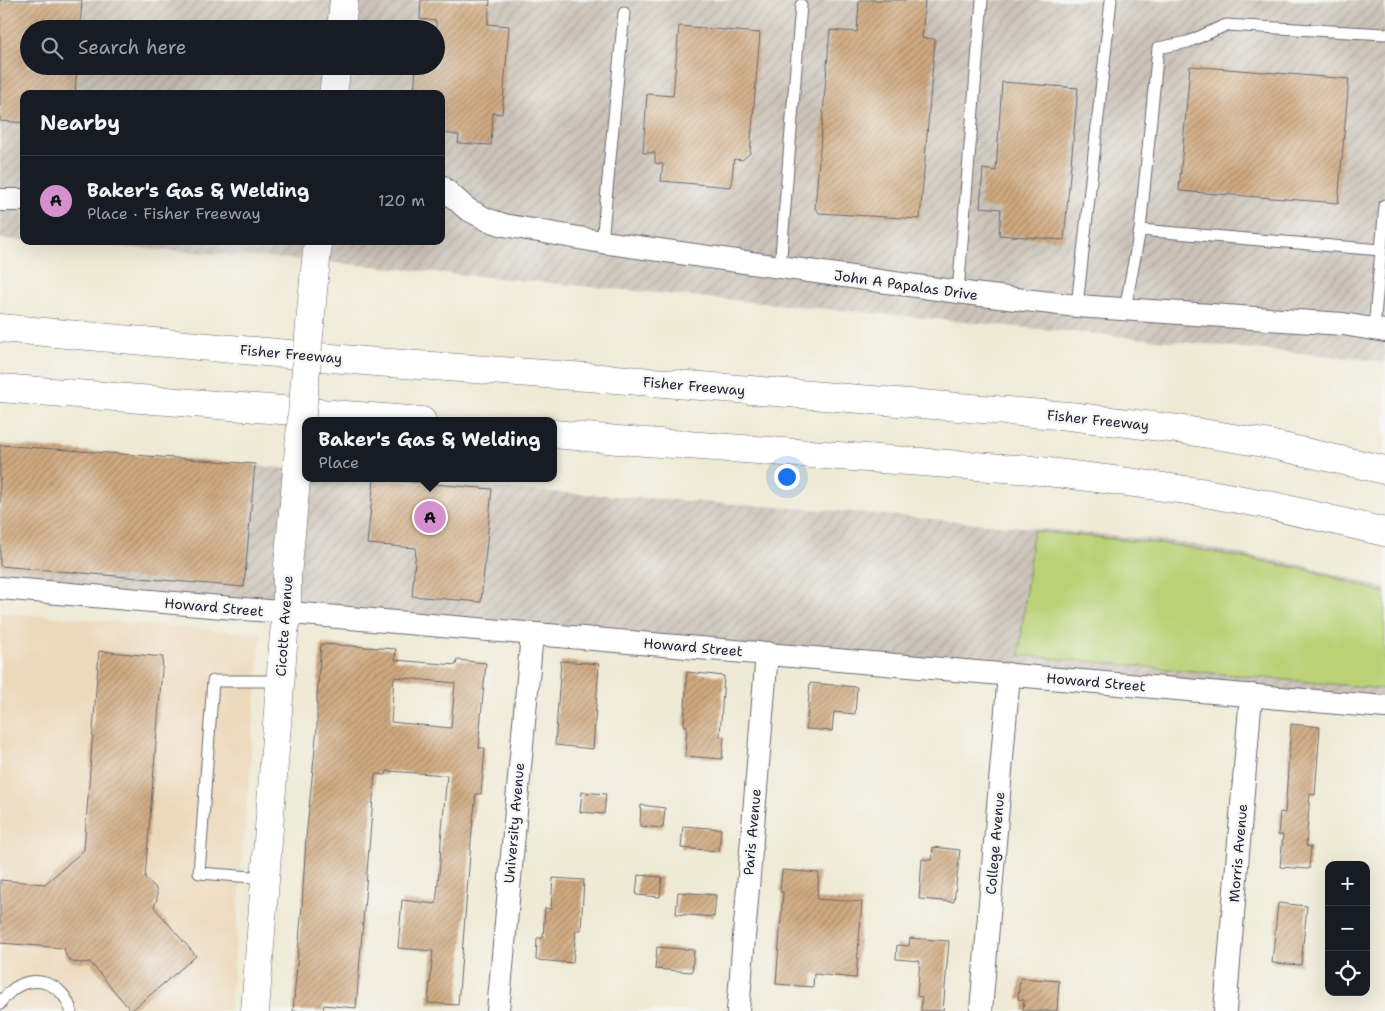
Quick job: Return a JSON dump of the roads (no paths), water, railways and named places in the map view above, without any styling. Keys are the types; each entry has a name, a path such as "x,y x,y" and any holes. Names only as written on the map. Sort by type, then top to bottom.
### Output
{"main road":[{"path":"342,20 344,0"},
{"path":"334,90 335,75"},
{"name":"Cicotte Avenue","path":"255,1011 287,613 288,576 318,245"},
{"name":"Fisher Freeway","path":"0,328 376,362 1069,416 1178,429 1254,442 1385,470"},
{"path":"0,388 371,417"},
{"path":"557,434 1032,470 1200,492 1264,504 1385,532"}],"street":[{"name":"John A Papalas Drive","path":"445,190 467,209 486,219 504,225 602,242 958,292 1077,306 1343,324 1380,330"},
{"path":"0,200 20,200"},
{"name":"Howard Street","path":"0,588 1385,707"},
{"name":"University Avenue","path":"498,1011 532,634"},
{"name":"Paris Avenue","path":"738,1011 767,653"},
{"name":"College Avenue","path":"981,1011 1009,674"},
{"name":"Morris Avenue","path":"1225,1011 1251,695"}],"lane":[{"path":"958,292 982,0"},
{"path":"1077,306 1111,0"},
{"path":"780,268 801,5"},
{"path":"602,242 624,13"},
{"path":"1125,309 1140,230 1158,48 1188,42 1226,25 1385,34"},
{"path":"1380,330 1381,250 1385,205"},
{"path":"1140,230 1381,250"},
{"path":"265,878 199,873 213,680 281,681"},
{"path":"0,1004 16,986 28,981 48,982 61,994 70,1006 70,1011"}],"place":[{"name":"Baker's Gas & Welding","path":"430,517"}]}
